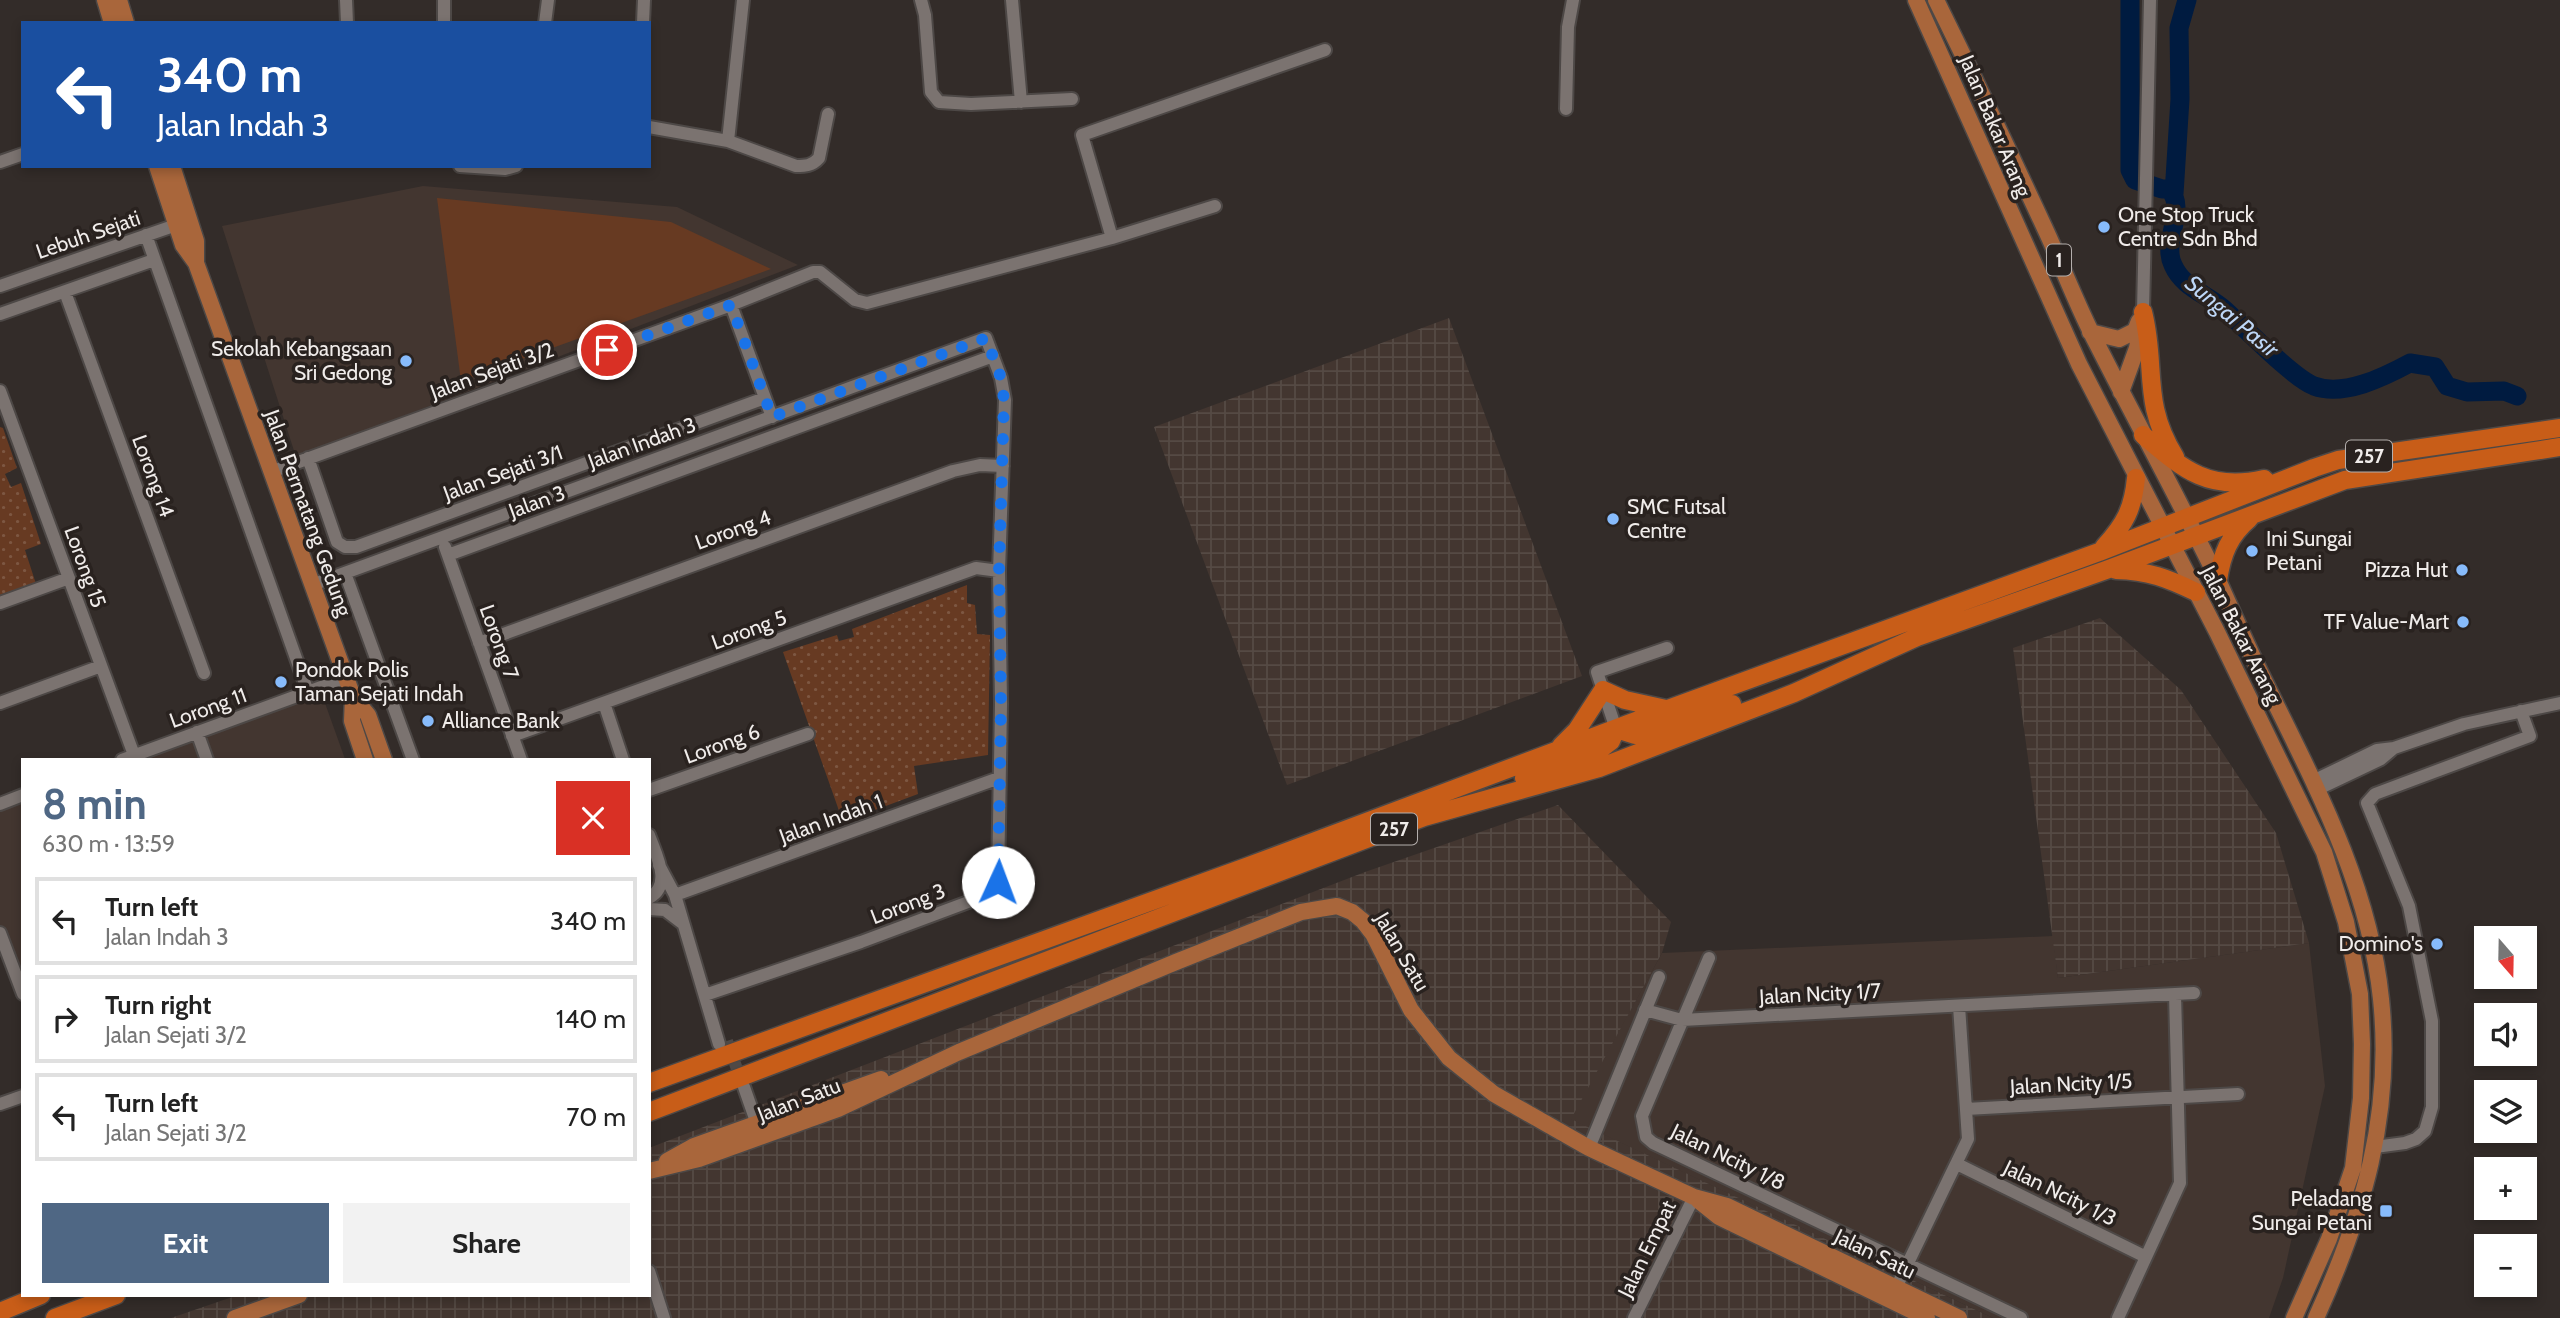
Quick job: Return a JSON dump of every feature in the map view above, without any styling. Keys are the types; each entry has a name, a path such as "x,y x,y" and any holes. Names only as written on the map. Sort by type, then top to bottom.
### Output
{"highway":[{"path":"2143,312 2147,328 2152,404 2157,423 2182,468"},
{"name":"257","path":"651,1082 1207,881 2099,552 2314,468 2338,460 2560,428"},
{"path":"2143,435 2182,468 2196,476 2235,484 2314,468"},
{"name":"257","path":"651,1111 1424,817 1599,768 1794,693 1917,637 2195,538 2345,480 2560,447"},
{"path":"2099,552 2122,527 2134,500 2136,478"},
{"path":"2218,580 2222,554 2236,530 2257,513"},
{"path":"2106,570 2149,572 2196,592"},
{"path":"1553,753 1577,730 1603,690 1625,700 1668,709"},
{"path":"1424,817 1464,799 1598,751 1611,740 1616,729 1635,735 1654,732 1733,704 1794,693"},
{"path":"651,1103 685,1099"},
{"path":"0,1312 36,1297"},
{"path":"55,1318 111,1297"}],"main road":[{"path":"105,0 111,21"},
{"path":"119,0 125,21"},
{"name":"Jalan Bakar Arang","path":"1916,0 2031,259 2136,478 2196,592 2324,852 2346,922 2360,994 2361,1098 2353,1168 2329,1239 2294,1318"},
{"name":"Jalan Bakar Arang","path":"1936,0 2019,172 2090,332 2218,580 2315,785 2355,879 2371,933 2381,1000 2383,1057 2380,1125 2344,1256 2316,1318"},
{"name":"Jalan Permatang Gedung","path":"158,168 183,223 196,241 196,263 271,472 346,678 354,697 368,715 382,758"},
{"name":"Jalan Permatang Gedung","path":"172,168 183,223"},
{"path":"2090,332 2119,339 2129,336 2135,331 2143,312"},
{"path":"2121,392 2137,348 2143,312"},
{"name":"Jalan Permatang Gedung","path":"354,697 352,721 364,758"},
{"name":"Jalan Satu","path":"651,1169 694,1146 838,1110 959,1052 1301,912 1337,906 1352,912 1373,934 1411,1010 1449,1058 1494,1094 1589,1148 1694,1197 1727,1206 1893,1294 1927,1318"},
{"name":"Jalan Satu","path":"651,1170 699,1159 755,1131"},
{"path":"651,1182 673,1165"},
{"name":"Jalan Satu","path":"1893,1294 1959,1318"},
{"path":"235,1318 293,1297"}],"street":[{"path":"346,0 347,21"},
{"path":"444,0 444,21"},
{"path":"545,21 548,0"},
{"path":"643,21 644,0"},
{"path":"728,141 743,0"},
{"path":"921,0 934,99 944,104 1072,99"},
{"path":"1012,0 1021,102"},
{"path":"1566,109 1568,27 1573,0"},
{"path":"2143,312 2150,0"},
{"path":"1215,206 1112,238 1082,135 1325,50"},
{"path":"651,127 728,141 796,166 806,166 815,163 819,158 828,114"},
{"path":"0,162 21,155"},
{"path":"490,168 509,168"},
{"name":"Lebuh Sejati","path":"0,286 183,223"},
{"path":"146,235 308,692"},
{"name":"Jalan Sejati 3/2","path":"271,472 731,305 813,272 820,272 855,300 867,303 1112,238"},
{"path":"0,314 155,260"},
{"name":"Lorong 14","path":"65,292 204,673"},
{"path":"731,305 772,417"},
{"name":"Lorong 3","path":"706,996 861,942 995,890 999,870 999,571 1004,400 986,338"},
{"name":"Jalan Indah 3","path":"312,585 986,338"},
{"name":"Jalan 3","path":"448,555 993,356"},
{"name":"Lorong 15","path":"0,391 3,410 101,666 128,757"},
{"name":"Jalan Sejati 3/1","path":"308,458 337,542 345,547 356,547 765,398"},
{"name":"Lorong 4","path":"479,643 942,474 968,466 1003,466"},
{"name":"Lorong 7","path":"442,537 520,758"},
{"name":"Lorong 5","path":"512,736 976,568 999,571"},
{"path":"345,573 408,758"},
{"path":"0,603 69,578"},
{"path":"1616,729 1597,673 1667,648"},
{"path":"0,703 101,666"},
{"name":"Lorong 11","path":"128,757 346,678"},
{"path":"604,703 622,758"},
{"path":"2315,785 2377,750 2394,748 2464,724 2560,703"},
{"path":"2375,1147 2405,1143 2416,1139 2425,1131 2432,1107 2432,1021 2409,906 2367,803 2375,794 2530,736 2521,710"},
{"path":"197,732 206,758"},
{"name":"Lorong 6","path":"651,789 808,734"},
{"name":"Jalan Indah 1","path":"676,895 999,778"},
{"path":"0,804 21,797"},
{"path":"651,841 662,884 651,900"},
{"path":"659,865 676,895 706,996 723,1042"},
{"path":"651,901 671,900 684,927"},
{"path":"0,933 17,960 21,983"},
{"path":"1682,1020 1709,958"},
{"path":"1589,1148 1659,976"},
{"name":"Jalan Ncity 1/7","path":"1645,1010 1682,1020 2194,993"},
{"path":"2118,1318 2180,1184 2175,994"},
{"path":"1893,1294 1968,1139 1959,1006"},
{"name":"Jalan Ncity 1/8","path":"1682,1020 1642,1115 1646,1137 1653,1143 1906,1265"},
{"path":"740,1089 755,1131"},
{"name":"Jalan Ncity 1/5","path":"1966,1109 2238,1094"},
{"path":"0,1104 21,1097"},
{"name":"Jalan Ncity 1/3","path":"1957,1164 2146,1257"},
{"name":"Jalan Empat","path":"1634,1318 1694,1197"},
{"path":"1906,1265 2021,1318"},
{"path":"651,1276 664,1318"}],"shaded area":[{"name":"Sekolah Kebangsaan Sri Gedong","path":"423,186 677,207 798,265 296,457 222,226"},
{"path":"437,198 671,222 771,269 461,381"},
{"path":"1449,318 1582,676 1287,785 1154,427"},
{"path":"0,427 3,428 17,468 5,474 11,487 21,483 41,544 25,550 36,584 0,597"},
{"path":"967,585 967,603 975,605 977,634 990,635 988,755 914,766 918,794 875,810 873,807 856,812 857,817 843,822 783,652 837,635 839,641 854,637 852,629"},
{"path":"2100,618 2181,690 2276,833 2309,943 2058,978 2013,648"},
{"path":"321,692 345,758 141,758"},
{"path":"21,801 21,999 0,941 0,809"},
{"path":"1558,805 1671,922 1662,953 1571,1119 1993,1318 171,1318 232,1297 651,1297 651,1147 1365,872"},
{"path":"2053,936 2058,978 2309,943 2325,1086 2283,1278 2269,1318 1993,1318 1570,1119 1662,953"}],"waterway":[{"name":"Sungai Pasir","path":"2130,0 2130,170 2135,180 2169,189 2174,197 2176,206 2170,256 2177,273 2196,290 2218,304 2281,362 2314,386 2338,389 2364,384 2410,363 2435,367 2447,386 2467,392 2504,391 2517,396"},
{"path":"2174,194 2180,99 2179,28 2187,0"}],"tunnel":[{"path":"727,1041 742,1083"}],"place":[{"name":"One Stop Truck Centre Sdn Bhd","path":"2104,227"},
{"name":"Sekolah Kebangsaan Sri Gedong","path":"406,361"},
{"name":"SMC Futsal Centre","path":"1613,519"},
{"name":"Ini Sungai Petani","path":"2252,551"},
{"name":"Pizza Hut","path":"2462,570"},
{"name":"TF Value-Mart","path":"2463,622"},
{"name":"Pondok Polis Taman Sejati Indah","path":"281,682"},
{"name":"Alliance Bank","path":"428,721"},
{"name":"Domino's","path":"2437,944"},
{"name":"Peladang Sungai Petani","path":"2386,1211"}],"route":[{"path":"607,350 731,305 772,417 986,338 1001,378 1004,400 999,571 1001,704 998,882"}]}
